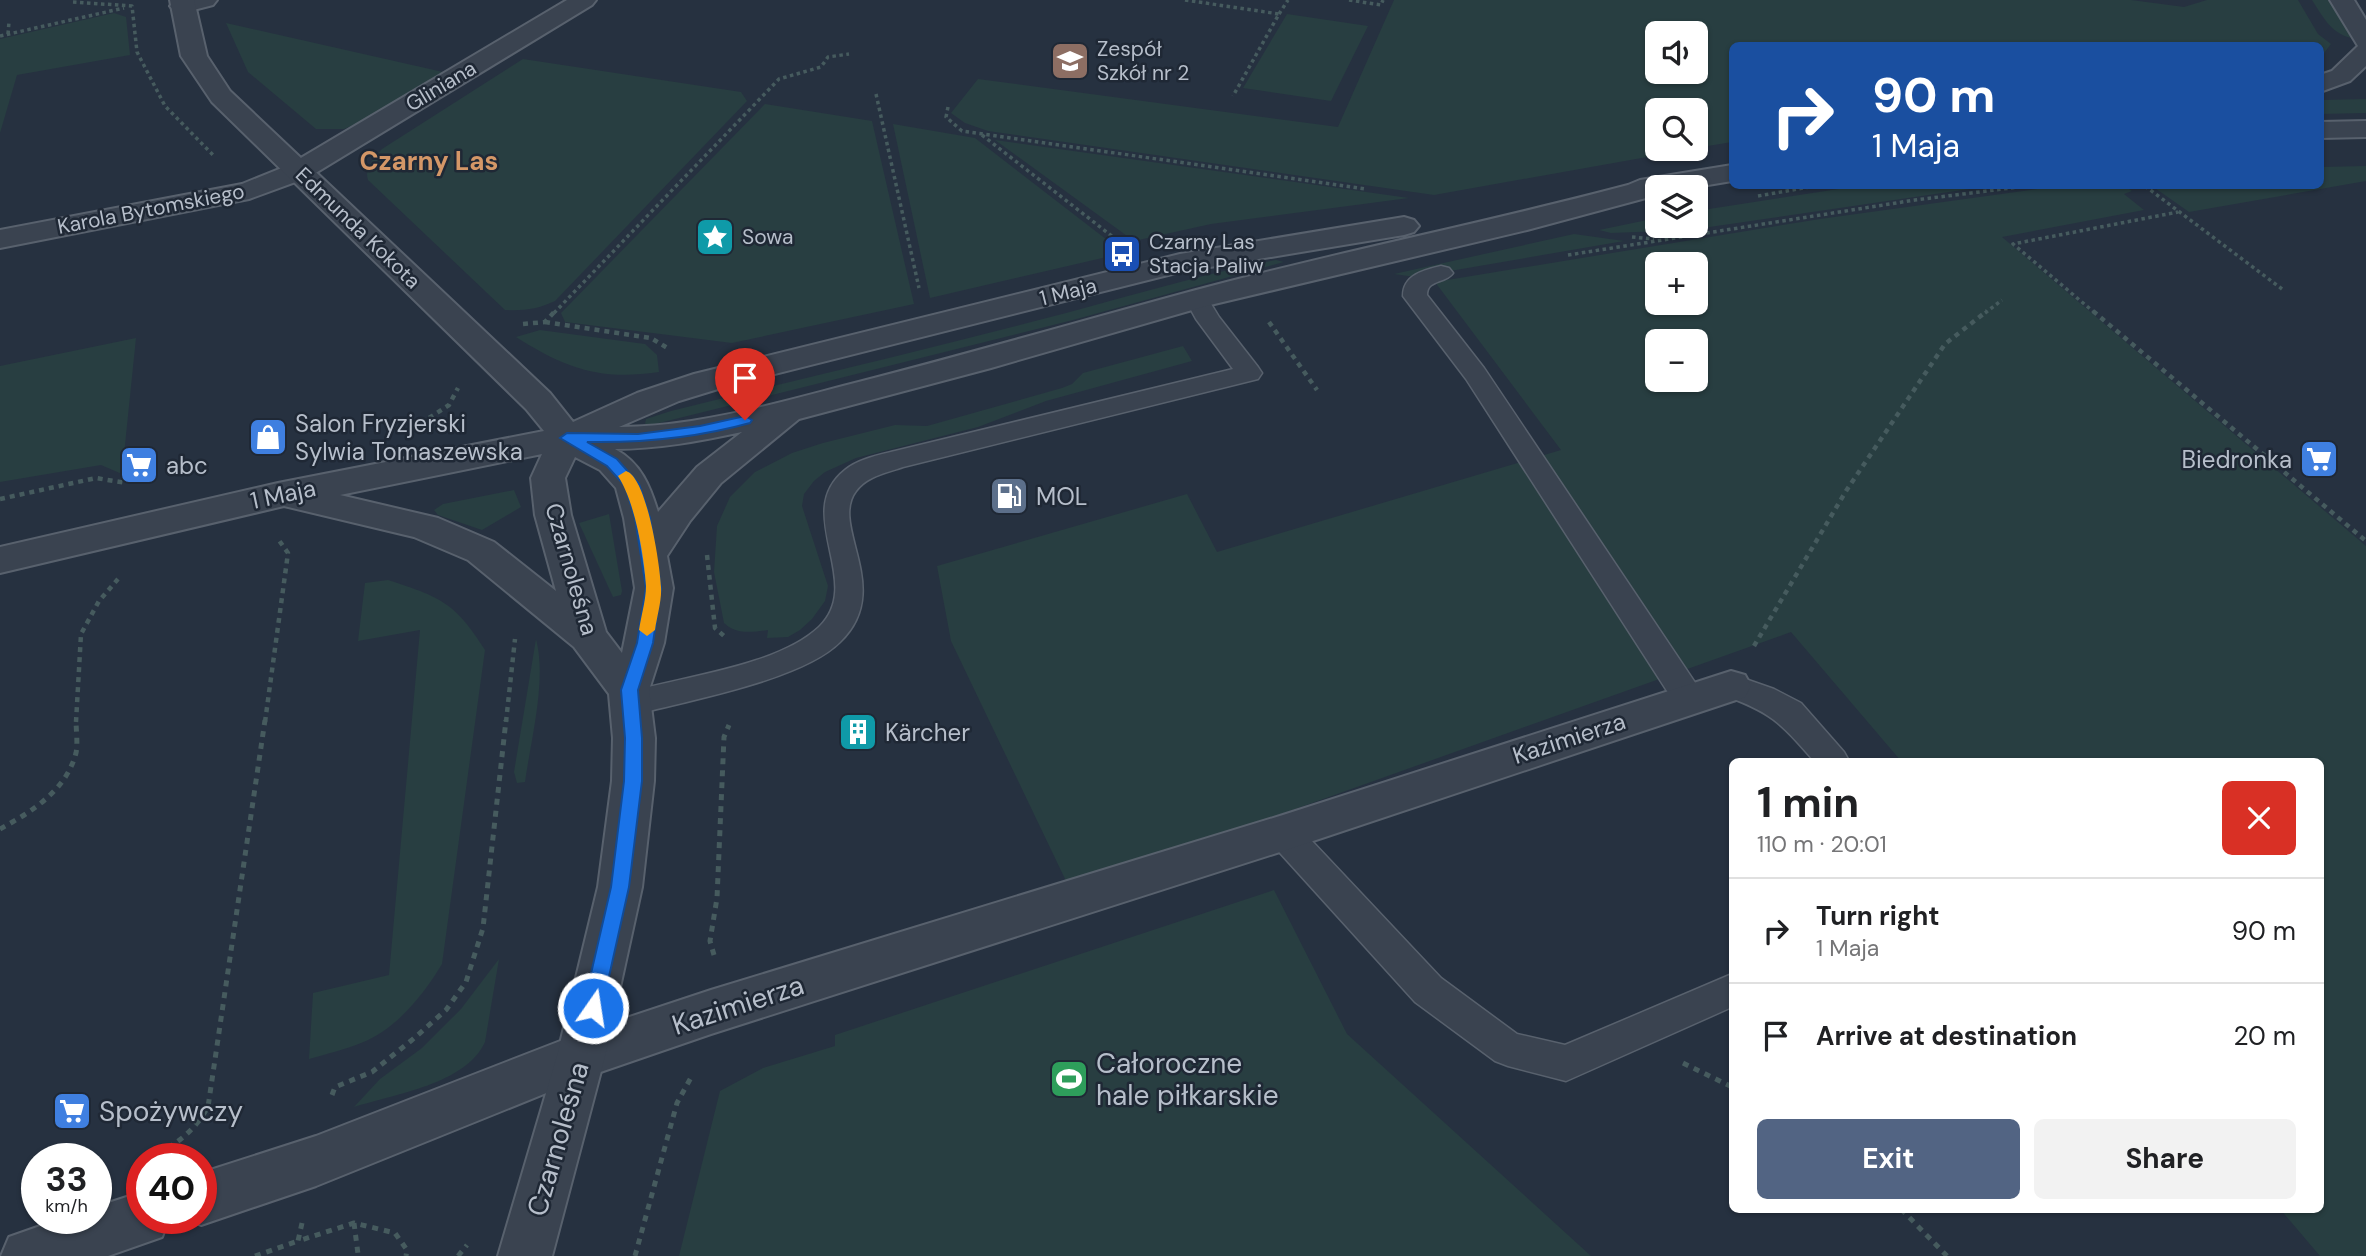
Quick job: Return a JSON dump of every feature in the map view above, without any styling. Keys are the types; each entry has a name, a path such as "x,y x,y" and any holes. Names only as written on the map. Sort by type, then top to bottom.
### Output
{"street":[{"name":"Gliniana","path":"299,171 584,0"},
{"path":"2342,0 2366,41"},
{"name":"Edmunda Kokota","path":"190,2 194,56 221,96 538,401 567,438"},
{"path":"2324,82 2341,76 2366,52"},
{"path":"2324,90 2366,90"},
{"path":"2324,130 2366,129"},
{"name":"Karola Bytomskiego","path":"0,239 249,191 299,171"},
{"name":"1 Maja","path":"1708,177 1729,173"},
{"name":"1 Maja","path":"567,438 639,403 683,387 1180,263 1645,187"},
{"name":"1 Maja","path":"0,559 278,495 567,438 638,438 700,430 791,410 994,357 1197,299 1527,221 1645,189"},
{"path":"649,555 677,512 709,475 791,410"},
{"name":"Czarnoleśna","path":"525,1256 582,1056 620,887 633,781 634,738 629,697 645,643 654,588 642,518 632,484 612,462 567,438 548,478 553,515 588,637 629,697"},
{"path":"278,495 414,524 481,551 588,637"},
{"name":"Kazimierza","path":"217,1194 316,1161 582,1056 1283,833 1731,686"},
{"path":"29,1256 126,1224"}],"lane":[{"path":"1441,273 1423,279 1415,289 1415,296 1475,374 1689,699"},
{"path":"629,697 774,664 810,651 830,635 850,595 835,513 839,492 856,476 895,460 1249,373 1208,319 1197,299"},
{"path":"1731,686 1763,697 1790,712 1830,758"},
{"path":"1283,833 1428,990 1508,1049 1566,1063 1729,991"}],"path":[{"path":"132,0 137,52 165,106 249,191"},
{"path":"1185,0 1279,14"},
{"path":"1233,96 1288,0"},
{"path":"1349,0 1381,5 1383,0"},
{"path":"73,2 132,6"},
{"path":"0,36 132,6"},
{"path":"8,34 9,22"},
{"path":"513,324 545,322 779,79 821,66 828,57 849,54"},
{"path":"876,94 920,294"},
{"path":"947,107 946,117 962,131 1368,189"},
{"path":"981,134 1114,237"},
{"path":"1664,239 2004,189"},
{"path":"2149,189 2282,289"},
{"path":"2178,212 2014,244 2366,541"},
{"path":"1731,686 1846,491 1945,344 2002,300"},
{"path":"420,420 432,417 449,405 460,385"},
{"path":"0,499 96,478"},
{"path":"178,1143 200,1123 208,1107 283,597 288,553 276,537 288,536"},
{"path":"635,1256 677,1102 691,1076 705,1064 720,963 713,953 710,941 717,898 724,737 727,728 745,708 777,692 774,664 767,638 731,639 715,628 708,577 708,549"},
{"path":"0,828 34,811 61,783 76,753 81,634 99,601 122,573 109,576"},
{"path":"372,1072 412,1040"},
{"path":"298,1241 316,1161"},
{"path":"1905,1213 1947,1256"},
{"path":"354,1223 358,1254 361,1256"},
{"path":"255,1256 354,1223 395,1233 407,1250 406,1256"}],"green space":[{"path":"1394,0 2131,0 2184,7 2207,0 2298,0 2318,34 2331,44 2324,53 2324,42 1729,42 1729,142 1708,146 1708,98 1645,98 1645,157 1434,195 988,131 965,123 951,113 978,79 1338,127"},
{"path":"2312,0 2331,0 2356,39 2335,30"},
{"path":"114,13 126,17 130,55 17,75 0,133 0,39"},
{"path":"1287,14 1368,26 1331,101 1243,88"},
{"path":"226,23 443,72 356,124 344,129 316,129 248,72"},
{"path":"523,59 741,92 747,101 555,301 531,309 505,310 368,180 367,171 382,149"},
{"path":"2366,99 2366,113 2324,114 2324,100"},
{"path":"765,104 872,121 914,304 732,343 565,322 561,313"},
{"path":"893,124 975,138 1124,253 930,298"},
{"path":"995,140 1409,198 1211,224 1134,241"},
{"path":"2366,166 2366,181 2324,188 2324,167"},
{"path":"1839,189 1969,189 1708,227 1708,209"},
{"path":"2037,189 2132,191 2124,194 2144,210 2002,237 2366,546 2366,1256 2320,1256 2283,1213 2324,1213 2324,758 1898,758 1791,632 1242,828 1067,883 951,641 937,566 1187,494 1217,552 1561,450 1435,282 1820,219"},
{"path":"2156,189 2320,189 2189,212"},
{"path":"1645,220 1645,232 1611,233 1599,230"},
{"path":"1574,234 1624,241 1415,277 1394,274"},
{"path":"1276,260 1284,262 1073,320 655,424 645,424 646,419 671,411"},
{"path":"540,330 645,344 657,355 659,372 618,375 583,370 551,357 516,337"},
{"path":"136,338 122,474 101,465 0,482 0,366"},
{"path":"1183,346 1192,361 1046,401 978,427 856,458 825,472 804,494 802,506 828,586 825,601 812,619 788,637 767,638 768,630 739,631 724,623 714,572 717,526 730,497 755,472 792,453 823,443 895,425 927,426 1062,388 1072,384 1083,373"},
{"path":"514,490 521,507 482,530 438,515 434,510 443,504"},
{"path":"609,514 622,591 621,595 613,597 579,523"},
{"path":"388,580 421,591 445,603 464,621 485,650 442,964 418,999 386,1029 355,1045 309,1059 313,993 389,975 420,630 358,641 365,583"},
{"path":"536,639 540,673 537,710 525,782 517,783 514,772"},
{"name":"Całoroczne hale piłkarskie","path":"1274,890 1347,1034 1591,1256 679,1256 720,1091 763,1068 835,1046 835,1035"},
{"path":"499,959 485,1042 476,1056 446,1078 354,1107 380,1079 422,1048 461,1009"}],"slow traffic":[{"path":"626,476 632,484 642,518 654,588 647,630"}],"place":[{"name":"Zespół Szkół nr 2","path":"1070,61"},
{"name":"Sowa","path":"715,237"},
{"name":"Czarny Las Stacja Paliw","path":"1122,254"},
{"name":"Salon Fryzjerski Sylwia Tomaszewska","path":"268,437"},
{"name":"Biedronka","path":"2319,459"},
{"name":"abc","path":"139,465"},
{"name":"MOL","path":"1009,496"},
{"name":"Kärcher","path":"858,732"},
{"name":"Całoroczne hale piłkarskie","path":"1069,1079"},
{"name":"Spożywczy","path":"72,1111"}],"district":[{"name":"Czarny Las","path":"429,161"}],"route":[{"path":"593,1008 620,887 633,781 634,738 629,690 645,643 654,588 642,518 632,484 612,462 567,438 638,438 700,430 745,420"}]}
